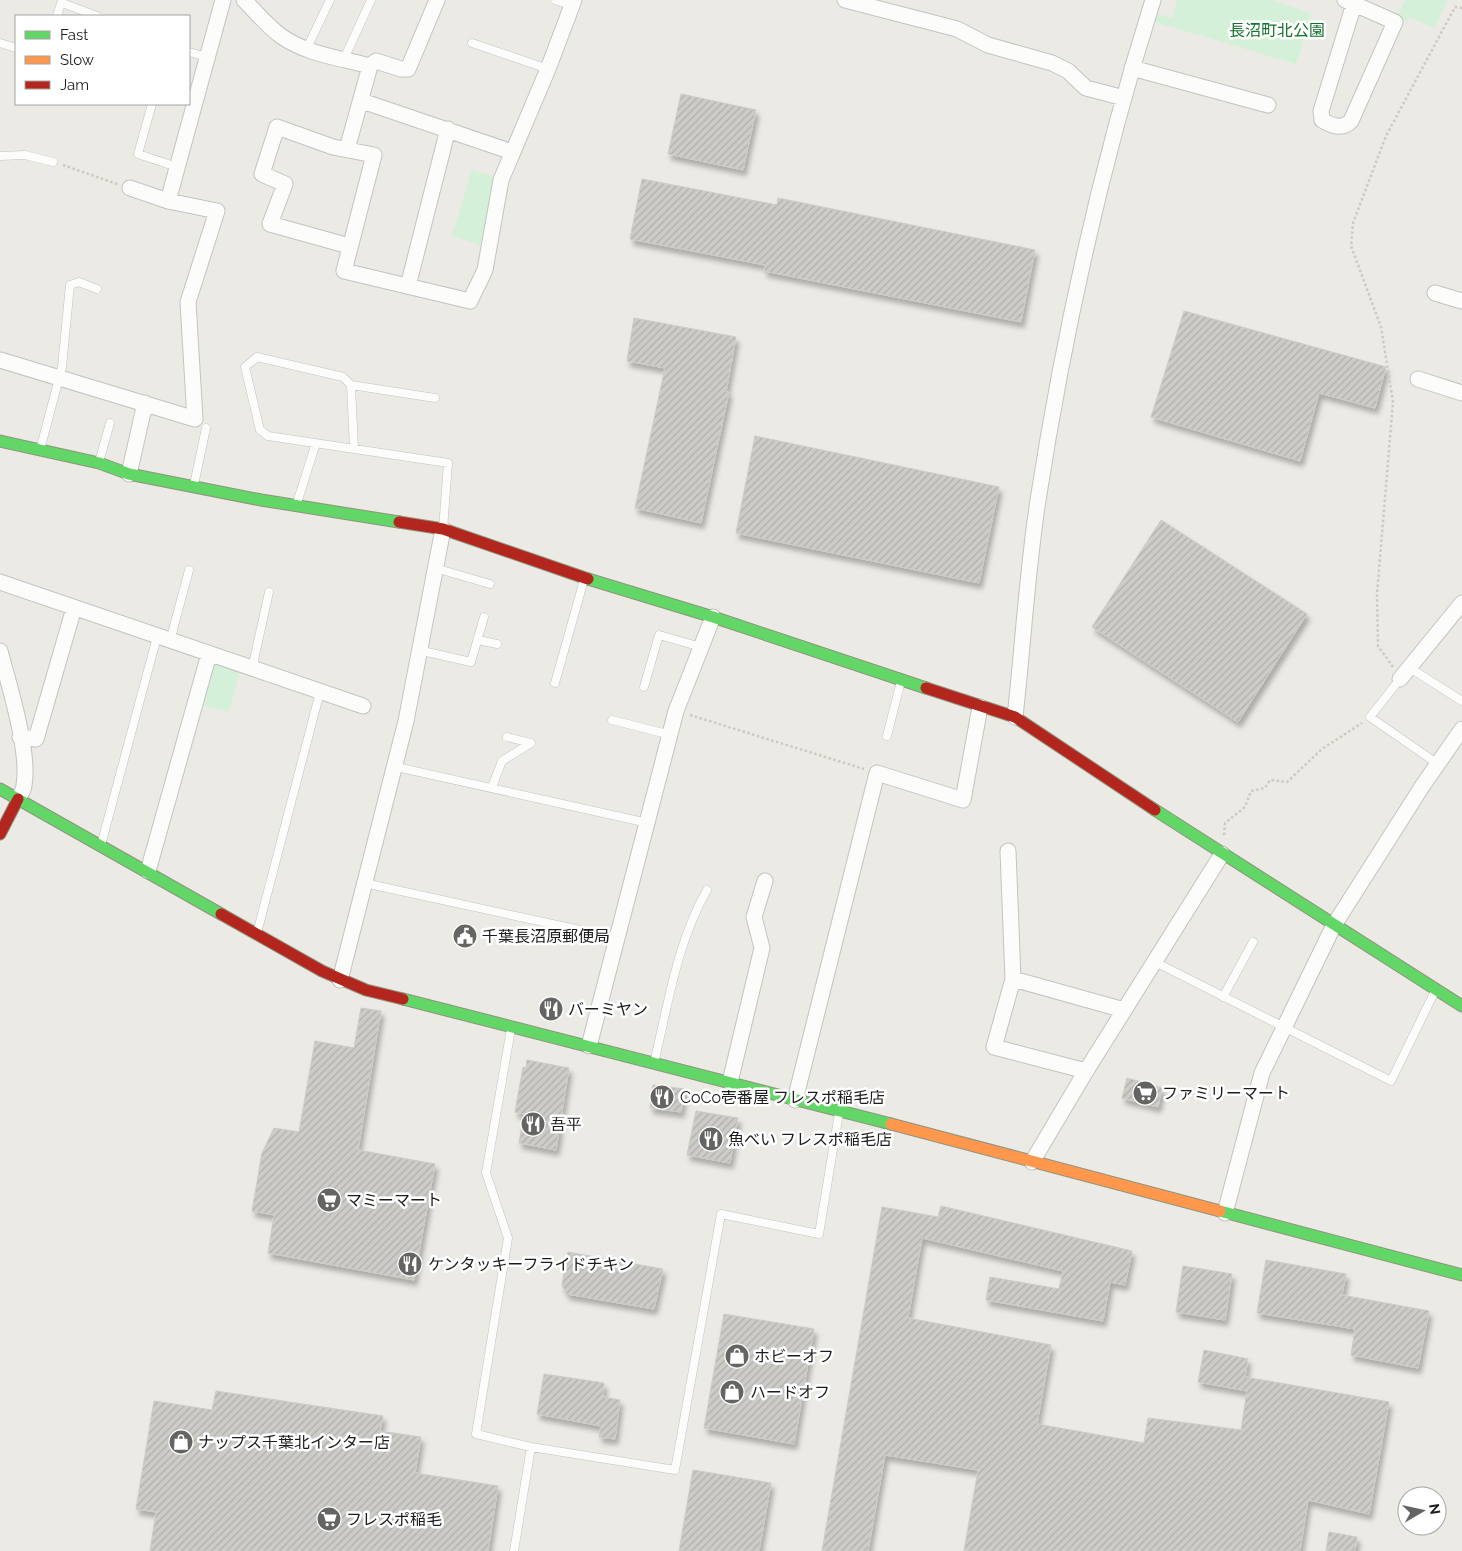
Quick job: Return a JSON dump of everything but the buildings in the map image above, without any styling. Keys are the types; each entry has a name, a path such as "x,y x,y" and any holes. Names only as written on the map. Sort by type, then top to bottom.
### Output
{"street":[{"path":"168,201 223,0"},
{"path":"347,149 370,66 376,61 401,69 408,69 437,0"},
{"path":"844,0 957,29 988,45 1052,63 1068,71 1086,88 1124,98"},
{"path":"1015,718 1038,502 1057,386 1124,98 1153,0"},
{"path":"1350,2 1395,22 1352,121 1347,126 1339,127 1322,120 1321,111 1350,2"},
{"path":"252,3 279,34 306,50 370,66"},
{"path":"349,246 270,224 285,184 262,174 278,128 347,149 374,155 344,271 470,302 485,270 502,180 573,3"},
{"path":"1132,68 1268,105"},
{"path":"362,100 512,152"},
{"path":"408,286 448,129"},
{"path":"0,360 195,419 188,302 217,211 168,201 130,188"},
{"path":"1435,293 1462,300"},
{"path":"1418,379 1462,393"},
{"path":"130,474 145,403"},
{"path":"0,441 99,463 130,474 296,506 443,529 584,578 714,617 980,708 1015,718 1222,854 1462,1006"},
{"path":"340,980 392,766 406,721 418,650 443,529"},
{"path":"0,582 363,706"},
{"path":"1405,673 1462,603"},
{"path":"20,737 36,739 74,608"},
{"path":"589,1046 676,711 714,617"},
{"path":"0,651 25,765 24,786 0,834"},
{"path":"148,872 209,654"},
{"path":"795,1100 877,773 963,800 980,708"},
{"path":"1225,1213 1262,1073 1334,925 1462,730"},
{"path":"0,789 340,980 366,990 730,1082 1462,1275"},
{"path":"1008,851 1013,979 994,1047 1086,1071"},
{"path":"1032,1162 1086,1071 1222,854"},
{"path":"730,1082 762,948 754,918 766,881"},
{"path":"1013,979 1124,1010"}],"lane":[{"path":"306,50 330,0"},
{"path":"344,59 371,0"},
{"path":"555,0 573,3"},
{"path":"56,15 62,2 95,15"},
{"path":"0,43 15,48"},
{"path":"472,43 548,69"},
{"path":"190,52 207,57"},
{"path":"152,105 138,154 177,167"},
{"path":"0,156 25,155 53,162"},
{"path":"40,450 62,367 70,285 78,282 97,289"},
{"path":"435,398 351,385 343,377 257,357 245,366 260,430 268,436 448,463 443,529"},
{"path":"351,385 354,448"},
{"path":"99,463 110,423"},
{"path":"194,486 206,428"},
{"path":"296,506 316,444"},
{"path":"435,568 490,584"},
{"path":"101,846 163,639 189,570"},
{"path":"555,683 584,578"},
{"path":"252,669 269,592"},
{"path":"418,650 471,662 484,617"},
{"path":"644,687 659,635 701,648"},
{"path":"478,640 497,644"},
{"path":"1438,764 1370,717 1405,673 1462,701"},
{"path":"887,736 901,681"},
{"path":"257,932 320,692"},
{"path":"612,720 670,735"},
{"path":"492,787 502,761 531,743 507,737"},
{"path":"392,766 648,823"},
{"path":"364,883 618,938"},
{"path":"654,1063 685,937 693,914 706,890"},
{"path":"1223,997 1253,942"},
{"path":"1155,962 1391,1081 1436,989"},
{"path":"512,1028 486,1173 508,1238 476,1434 531,1447 675,1470 721,1214 819,1234 840,1111"},
{"path":"514,1551 531,1447"}],"path":[{"path":"1405,673 1378,646 1378,594 1393,402 1381,327 1351,246 1352,231 1353,223 1386,136 1455,7 1462,8"},
{"path":"53,162 130,188"},
{"path":"676,711 877,773"},
{"path":"1222,854 1225,823 1245,806 1251,791 1265,788 1270,780 1287,782 1322,749 1370,717"}],"green space":[{"name":"長沼町北公園","path":"1177,0 1271,0 1311,13 1296,64 1152,21 1155,13 1172,18"},
{"path":"1405,0 1447,0 1435,28 1409,17 1406,21 1397,17"},
{"path":"472,170 495,177 484,246 452,236"},
{"path":"212,663 240,671 229,712 201,705"}],"traffic: fast":[{"path":"0,441 99,463 129,474 261,500 399,522"},
{"path":"588,579 713,617 926,688"},
{"path":"0,789 221,914"},
{"path":"1155,810 1462,1006"},
{"path":"403,999 891,1124"},
{"path":"1220,1211 1462,1275"}],"traffic: slow":[{"path":"891,1124 1220,1211"}],"traffic: jam":[{"path":"399,522 443,529 588,579"},
{"path":"926,688 1015,717 1155,810"},
{"path":"0,834 18,799"},
{"path":"221,914 322,971 366,990 403,999"}],"place":[{"name":"千葉長沼原郵便局","path":"465,936"},
{"name":"バーミヤン","path":"551,1009"},
{"name":"ファミリーマート","path":"1145,1093"},
{"name":"CoCo壱番屋 フレスポ稲毛店","path":"662,1097"},
{"name":"吾平","path":"533,1124"},
{"name":"魚べい フレスポ稲毛店","path":"711,1139"},
{"name":"マミーマート","path":"329,1200"},
{"name":"ケンタッキーフライドチキン","path":"410,1264"},
{"name":"ホビーオフ","path":"737,1356"},
{"name":"ハードオフ","path":"732,1392"},
{"name":"ナップス千葉北インター店","path":"181,1442"},
{"name":"フレスポ稲毛","path":"329,1519"}]}
